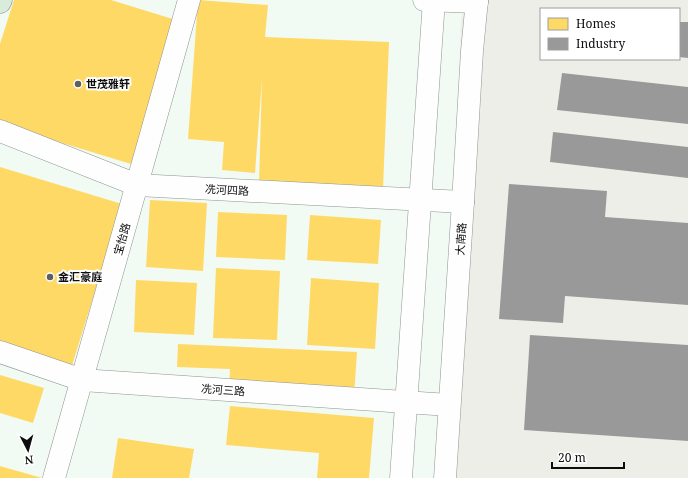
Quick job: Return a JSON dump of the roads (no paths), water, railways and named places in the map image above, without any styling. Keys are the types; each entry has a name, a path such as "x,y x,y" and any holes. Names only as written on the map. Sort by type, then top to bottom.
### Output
{"street":[{"name":"宝怡路","path":"54,478 189,0"},
{"path":"424,0 477,1"},
{"path":"401,478 434,0"},
{"name":"大南路","path":"445,478 472,51 477,1"},
{"name":"冼河四路","path":"0,131 137,185 463,202"},
{"name":"冼河三路","path":"0,352 82,380 450,405"}],"place":[{"name":"世茂雅轩","path":"78,84"},
{"name":"金汇豪庭","path":"50,277"}]}
